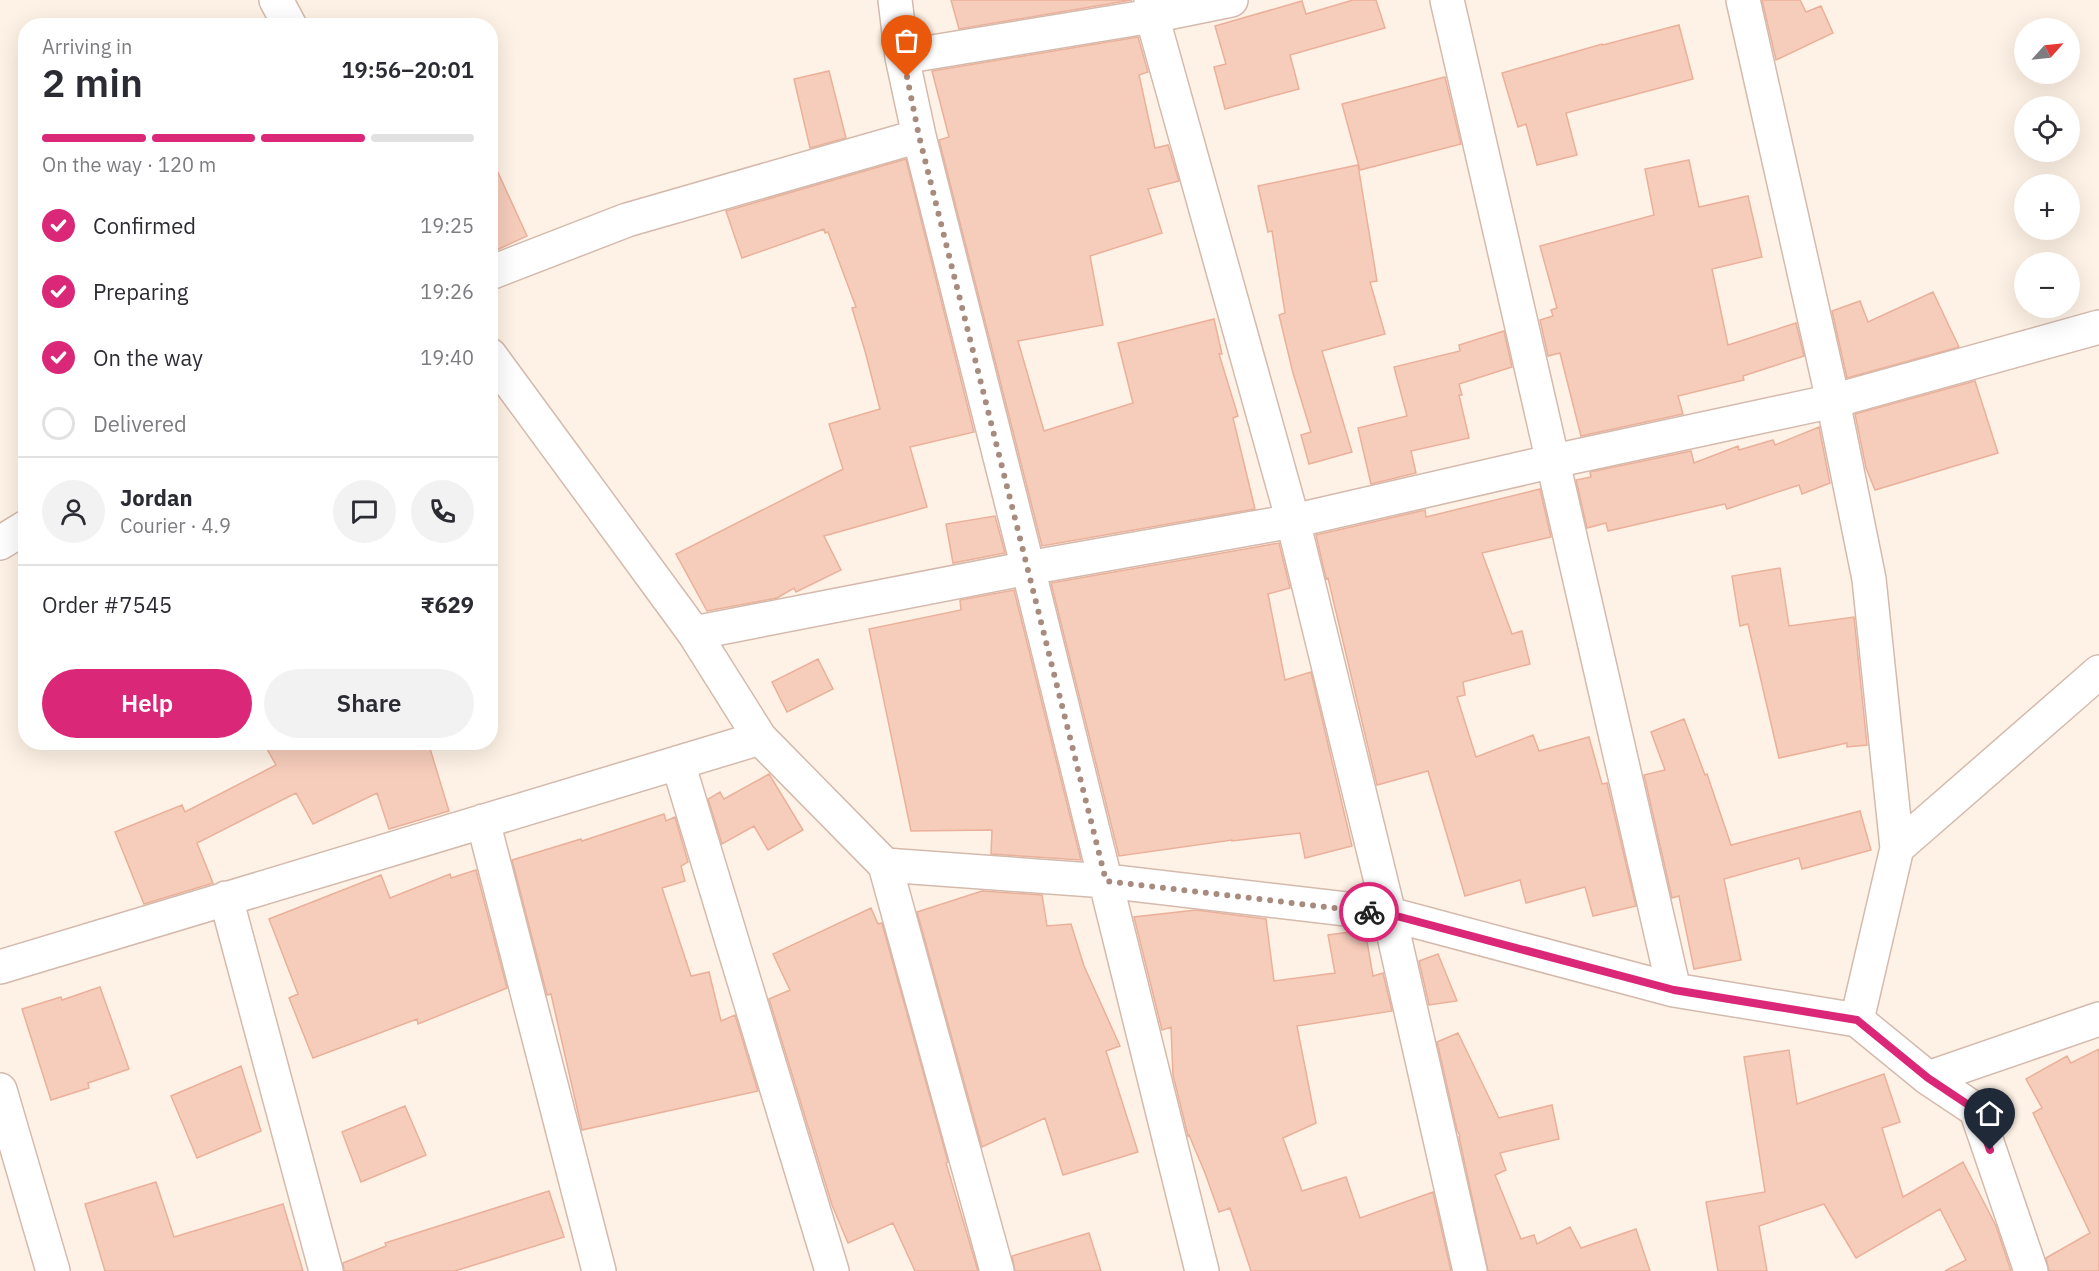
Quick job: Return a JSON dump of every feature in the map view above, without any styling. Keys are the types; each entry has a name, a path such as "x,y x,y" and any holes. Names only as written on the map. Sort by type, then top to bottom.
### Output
{"street":[{"path":"276,0 286,18"},
{"path":"895,0 902,57 919,136 1202,1271"},
{"path":"902,57 1152,8 1231,0"},
{"path":"1447,0 1674,990"},
{"path":"1743,0 1833,401 1869,579 1897,848 1857,1020"},
{"path":"1152,8 1293,521 1389,914 1470,1271"},
{"path":"498,270 627,220 919,136"},
{"path":"694,633 1028,568 1293,521 1554,461 1833,401 2099,327"},
{"path":"498,366 694,633 760,738 885,865 997,1271"},
{"path":"0,543 18,532"},
{"path":"1897,848 2099,672"},
{"path":"0,967 760,738"},
{"path":"678,763 832,1271"},
{"path":"483,821 599,1271"},
{"path":"885,865 1106,881 1389,914 1674,990 1857,1020 1928,1078 1976,1110 2031,1271"},
{"path":"226,898 326,1271"},
{"path":"1928,1078 2099,1019"},
{"path":"0,1090 53,1271"}],"building":[{"path":"951,0 1132,0 959,29"},
{"path":"1353,0 1376,0 1385,28 1290,55 1299,89 1225,109 1214,67 1226,64 1215,26 1302,1 1306,14"},
{"path":"1762,0 1800,0 1806,12 1821,6 1833,33 1776,60"},
{"path":"1679,25 1693,79 1566,113 1577,155 1537,165 1526,124 1518,127 1502,73 1602,44"},
{"path":"1138,37 1148,72 1139,75 1155,148 1168,145 1179,181 1148,189 1162,233 1090,256 1103,325 1018,341 1044,431 1133,403 1118,343 1214,319 1222,354 1219,354 1238,416 1233,418 1255,509 1042,546 939,140 949,137 932,71"},
{"path":"829,71 846,138 810,148 794,79"},
{"path":"1445,77 1461,144 1360,170 1342,104"},
{"path":"906,159 974,432 910,447 927,507 824,536 841,570 796,592 794,588 777,598 707,611 676,554 843,469 829,424 880,409 852,308 856,307 828,232 825,233 824,229 742,258 726,211"},
{"path":"1689,160 1699,207 1748,196 1762,257 1712,269 1728,345 1796,323 1804,356 1743,376 1744,380 1678,396 1683,414 1581,436 1560,353 1548,356 1540,320 1553,316 1551,310 1557,308 1540,246 1654,215 1645,169"},
{"path":"1358,165 1377,281 1370,282 1385,334 1322,351 1352,452 1309,464 1301,435 1311,432 1279,315 1285,313 1272,231 1268,232 1258,186"},
{"path":"498,173 527,236 498,249"},
{"path":"1933,292 1959,347 1847,378 1832,311 1860,301 1868,322"},
{"path":"1504,331 1512,367 1459,384 1462,395 1459,395 1469,438 1411,451 1416,473 1371,484 1358,428 1407,416 1394,367 1460,351 1459,345"},
{"path":"1975,381 1998,453 1875,490 1866,468 1855,414"},
{"path":"1819,427 1830,483 1802,494 1799,485 1727,509 1725,504 1608,531 1606,523 1587,528 1576,480 1591,477 1590,472 1691,451 1694,463 1738,446 1739,450 1773,440 1775,445"},
{"path":"1540,489 1551,537 1482,553 1512,634 1522,631 1530,664 1463,682 1465,695 1457,697 1476,757 1533,735 1539,751 1589,737 1602,784 1607,783 1636,906 1593,916 1585,887 1526,903 1520,880 1465,896 1428,771 1377,785 1316,535 1425,510 1426,517"},
{"path":"995,516 1005,553 953,563 946,524"},
{"path":"1279,543 1290,588 1268,594 1285,680 1311,672 1352,846 1305,858 1300,833 1119,856 1051,583"},
{"path":"1780,568 1789,626 1854,617 1867,745 1847,747 1847,743 1779,758 1748,624 1740,626 1732,576"},
{"path":"1014,590 1081,860 991,854 992,830 911,831 869,629 961,610 960,600"},
{"path":"818,659 833,689 787,712 772,682"},
{"path":"1684,719 1705,775 1707,774 1731,845 1860,811 1871,850 1802,869 1799,858 1724,879 1741,960 1694,969 1679,896 1672,898 1644,775 1665,770 1651,732"},
{"path":"268,750 430,750 449,811 389,829 377,793 313,824 296,793 197,843 213,883 144,904 115,832 182,805 185,812 276,765"},
{"path":"769,774 803,830 768,850 754,826 722,844 708,799 720,792 724,799"},
{"path":"664,814 666,821 675,817 688,862 681,866 685,881 662,888 691,976 709,972 721,1021 735,1015 758,1091 582,1130 551,994 547,995 512,860 581,839 582,841"},
{"path":"476,870 507,988 418,1024 417,1019 313,1058 289,998 298,994 269,919 381,875 390,898 450,874 451,878"},
{"path":"982,891 1042,895 1047,926 1071,924 1084,966 1120,1046 1106,1051 1138,1152 1063,1175 1045,1118 982,1147 917,912"},
{"path":"871,908 878,924 882,923 948,1162 946,1163 978,1271 915,1271 893,1223 848,1243 832,1205 769,999 790,990 773,954"},
{"path":"1196,910 1266,919 1274,981 1335,973 1328,935 1365,930 1373,976 1383,973 1392,1011 1297,1026 1316,1123 1283,1138 1302,1191 1346,1177 1360,1218 1433,1192 1451,1271 1251,1271 1230,1208 1219,1212 1188,1136 1173,1075 1171,1027 1162,1030 1134,917"},
{"path":"1438,954 1457,1001 1429,1005 1419,961"},
{"path":"100,987 129,1069 88,1083 89,1088 51,1100 22,1009 61,997 62,1000"},
{"path":"1458,1033 1499,1118 1552,1105 1559,1139 1500,1153 1506,1170 1495,1175 1521,1239 1534,1235 1537,1244 1570,1227 1581,1248 1636,1229 1650,1271 1488,1271 1460,1136 1437,1042"},
{"path":"2099,1049 2099,1271 2049,1271 2046,1258 2090,1233 2033,1113 2042,1108 2026,1079 2067,1056 2071,1063"},
{"path":"1789,1050 1797,1104 1884,1074 1900,1122 1882,1128 1903,1197 1963,1162 1996,1226 2011,1271 1945,1271 1966,1260 1940,1209 1856,1258 1824,1204 1759,1226 1767,1271 1718,1271 1706,1202 1765,1192 1744,1057"},
{"path":"241,1066 261,1131 197,1158 171,1096"},
{"path":"405,1106 426,1155 361,1182 342,1132"},
{"path":"156,1182 174,1237 283,1204 303,1271 105,1271 85,1204"},
{"path":"549,1191 564,1237 455,1271 344,1271 343,1263 386,1246 385,1243"},
{"path":"1089,1233 1101,1271 1015,1271 1012,1256"}],"way so far":[{"path":"907,77 919,136 1106,881 1369,912"}],"route":[{"path":"1369,912 1389,914 1674,990 1857,1020 1928,1078 1976,1110 1990,1150"}]}
